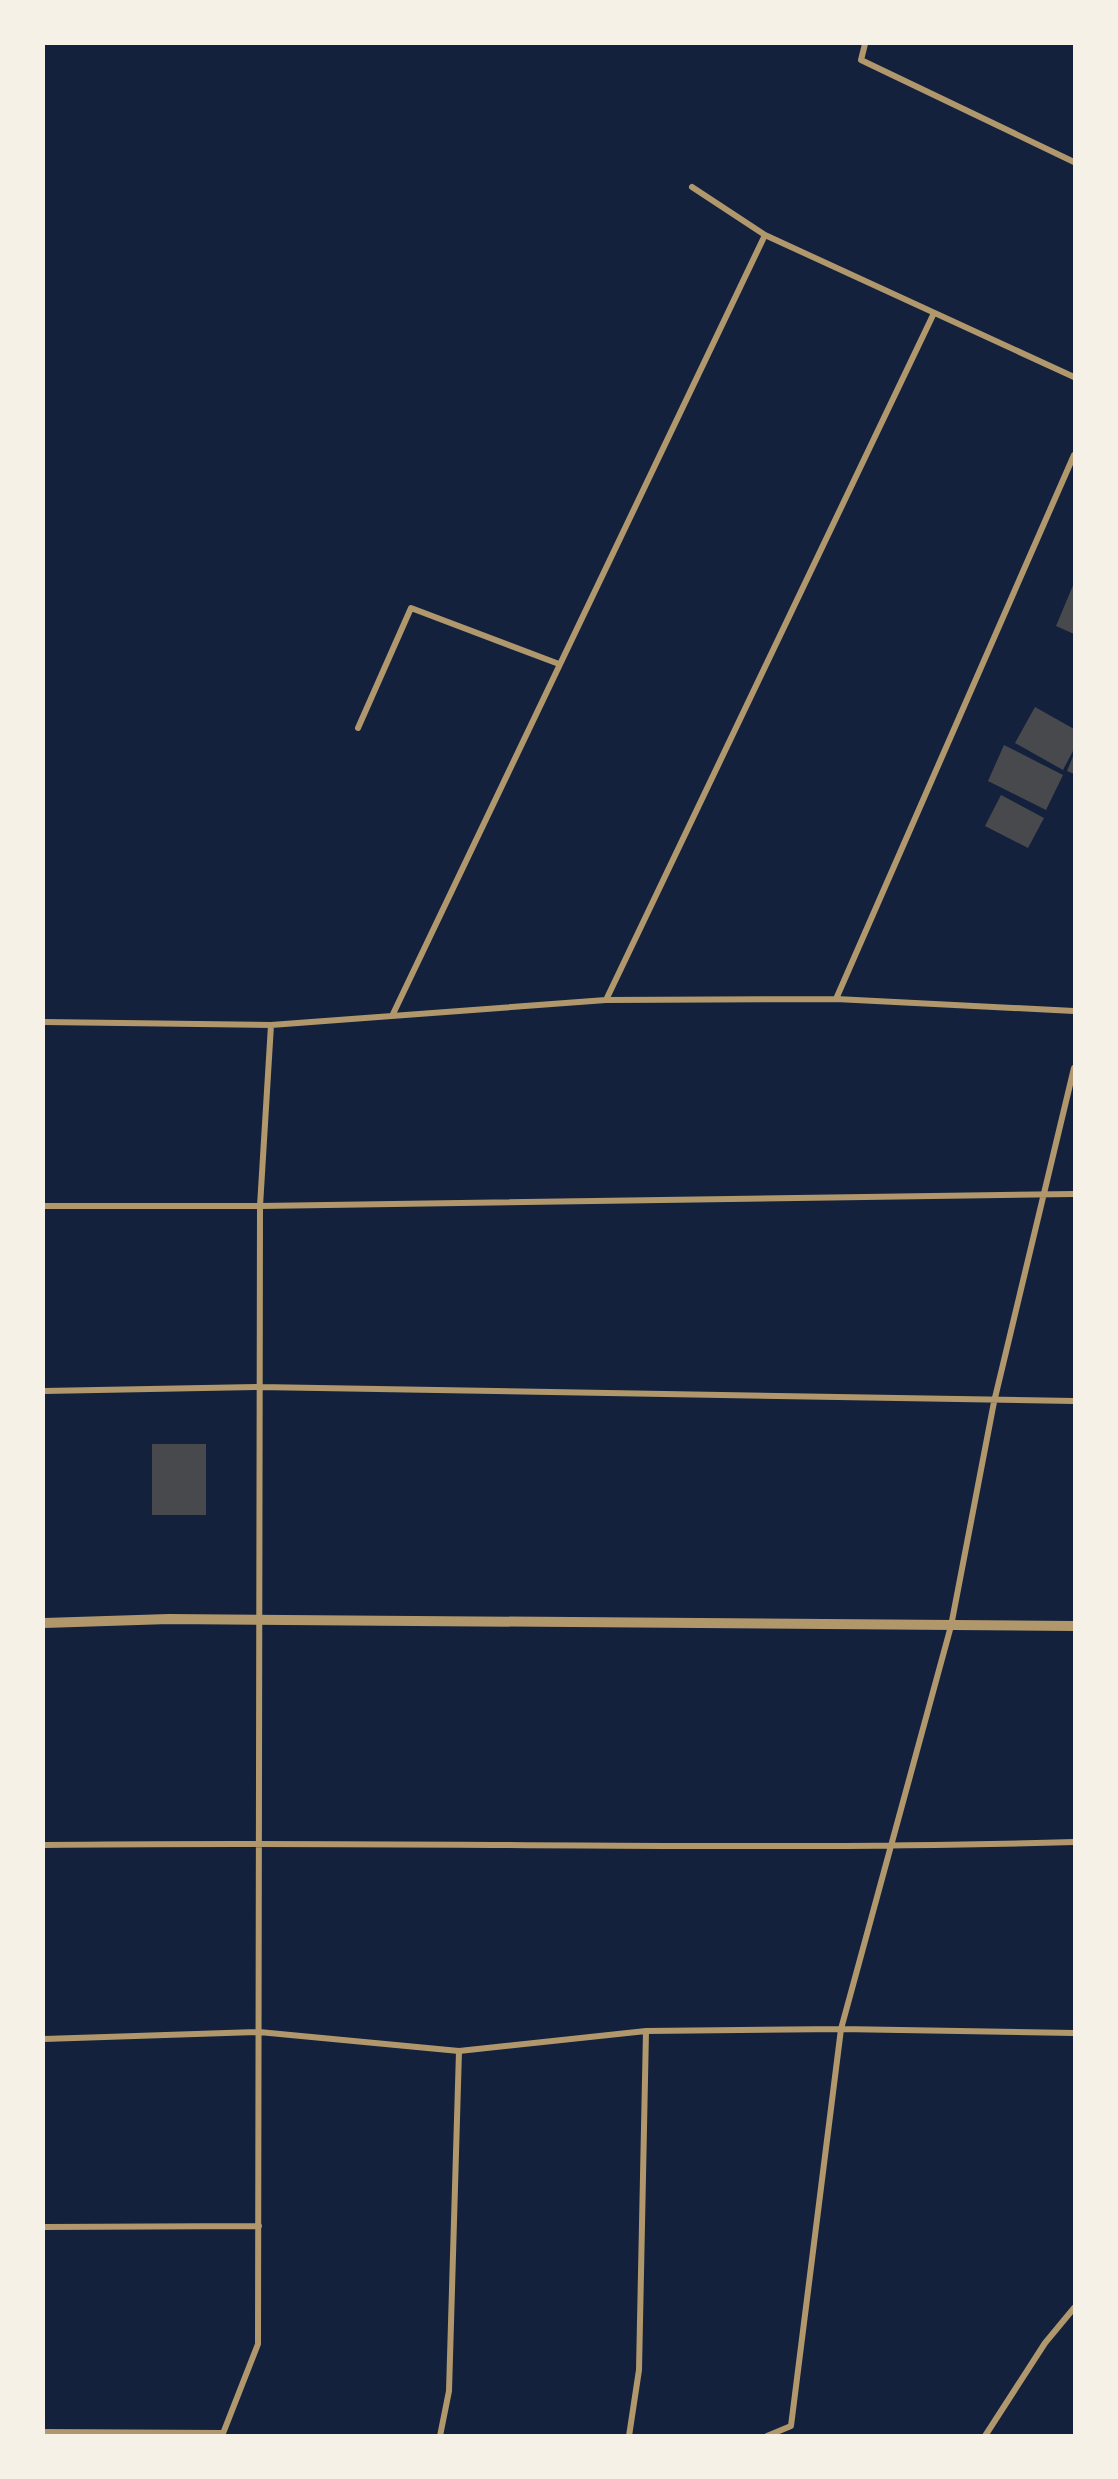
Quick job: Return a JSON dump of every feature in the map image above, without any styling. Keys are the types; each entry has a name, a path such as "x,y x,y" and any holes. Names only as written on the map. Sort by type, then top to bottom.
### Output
{"street":[{"path":"865,44 861,60 1074,162"},
{"path":"692,187 765,235 1074,376"},
{"path":"393,1014 558,664 765,235"},
{"path":"606,1000 934,313"},
{"path":"836,999 1074,455"},
{"path":"358,728 411,608 558,664"},
{"path":"44,1022 272,1025 393,1014 606,1000 836,999 1074,1011"},
{"path":"44,2432 222,2434 258,2344 261,1842 260,1206 272,1025"},
{"path":"767,2436 791,2426 841,2029 951,1626 994,1402 1074,1068"},
{"path":"44,1206 260,1206 1074,1194"},
{"path":"44,1390 259,1387 994,1402 1074,1401"},
{"path":"44,1623 169,1619 1074,1626"},
{"path":"44,1845 261,1842 890,1847 1074,1842"},
{"path":"44,2039 259,2032 459,2051 646,2031 841,2029 1074,2033"},
{"path":"629,2436 639,2370 646,2031"},
{"path":"440,2436 449,2391 459,2051"},
{"path":"44,2227 259,2226"},
{"path":"985,2436 1045,2343 1074,2308"}],"building":[{"path":"1074,583 1074,634 1056,626"},
{"path":"1035,707 1074,729 1074,749 1063,770 1015,743"},
{"path":"1004,745 1063,775 1046,810 988,781"},
{"path":"1074,754 1074,774 1067,771"},
{"path":"1001,795 1044,818 1028,848 985,826"},
{"path":"152,1444 206,1444 206,1515 152,1515"}]}
